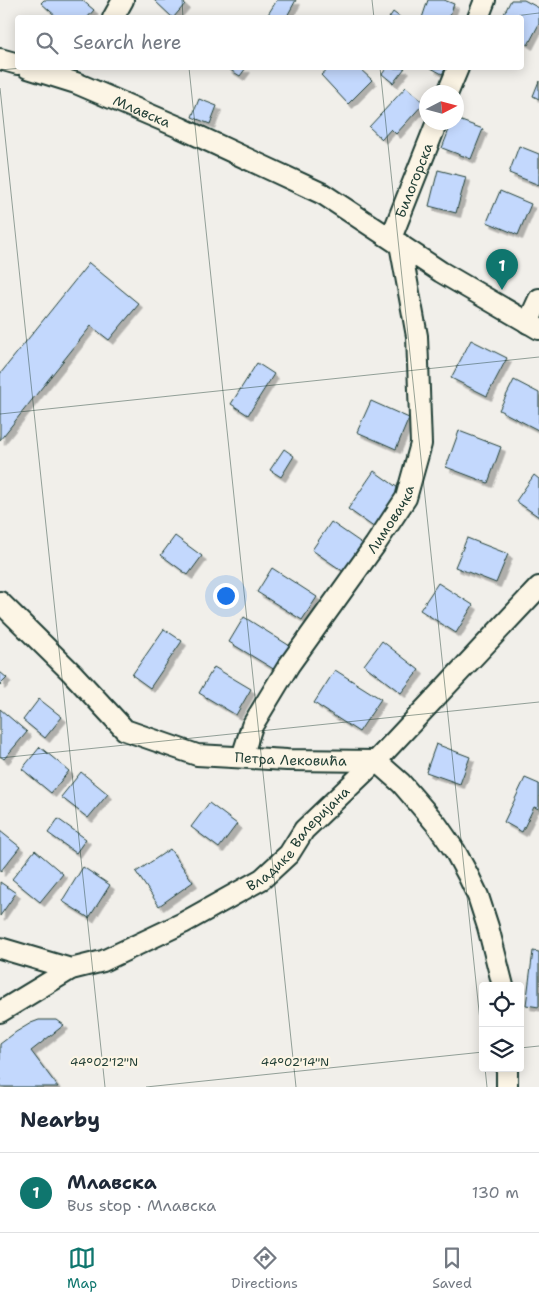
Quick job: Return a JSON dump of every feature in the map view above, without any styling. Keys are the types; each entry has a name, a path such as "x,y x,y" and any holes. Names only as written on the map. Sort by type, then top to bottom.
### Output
{"street":[{"path":"115,15 123,0"},
{"path":"479,15 484,0"},
{"path":"0,59 15,63"},
{"name":"Млавска","path":"43,70 80,75 181,128 323,194 441,272 534,326"},
{"path":"451,85 457,70"},
{"name":"Билогорска","path":"396,241 434,130"},
{"name":"Лимовачка","path":"242,757 252,726 289,665 375,545 406,498 421,444 417,336 396,241"},
{"path":"534,326 539,299"},
{"name":"Владике Валеријана","path":"0,1012 71,970 103,961 183,922 262,879 289,854 304,830 376,762 539,587"},
{"name":"Петра Лековића","path":"0,602 72,673 125,730 197,755 376,762"},
{"path":"376,762 401,783 437,825 455,851 483,911 502,982"},
{"path":"0,948 71,970"},
{"path":"507,1072 507,1087"}],"building":[{"path":"44,0 82,0 94,10 90,15 55,15 41,3"},
{"path":"154,0 181,0 185,4 176,15 170,15"},
{"path":"277,0 296,0 288,15 268,15"},
{"path":"428,0 444,0 454,4 450,15 423,15"},
{"path":"511,0 524,0 539,8 539,24 528,45 524,42 524,15 504,15"},
{"path":"230,70 244,70 240,76"},
{"path":"327,70 361,70 372,80 348,104 321,75"},
{"path":"385,70 403,70 393,83 382,74"},
{"path":"435,70 445,70 442,74"},
{"path":"539,81 539,99 533,96"},
{"path":"406,87 419,99 419,109 396,134 391,129 382,139 369,127"},
{"path":"199,99 217,106 210,124 192,117"},
{"path":"464,122 483,129 471,159 442,148 449,130 464,130"},
{"path":"519,146 539,154 539,185 509,173"},
{"path":"438,170 466,177 456,213 429,206"},
{"path":"500,191 531,204 518,235 487,222"},
{"path":"89,263 139,304 109,340 91,326 0,440 0,374"},
{"path":"471,340 507,358 487,396 451,378"},
{"path":"257,363 274,374 248,415 231,404"},
{"path":"514,380 539,393 538,430 499,410"},
{"path":"371,401 409,418 396,449 357,432"},
{"path":"459,431 501,447 488,483 446,467"},
{"path":"284,449 294,456 281,477 270,470"},
{"path":"374,471 401,490 375,528 348,509"},
{"path":"534,475 539,479 539,517 516,501"},
{"path":"331,522 363,544 344,572 312,550"},
{"path":"175,536 202,556 188,575 161,555"},
{"path":"467,538 508,554 496,583 455,567"},
{"path":"272,568 317,597 302,620 257,592"},
{"path":"438,583 473,605 456,633 420,610"},
{"path":"244,617 290,646 275,670 229,642"},
{"path":"164,629 182,641 150,688 132,675"},
{"path":"382,641 419,670 401,693 364,665"},
{"path":"214,667 251,689 236,715 199,693"},
{"path":"335,670 381,699 359,732 314,703"},
{"path":"0,672 7,678 0,685"},
{"path":"39,699 62,717 45,738 23,720"},
{"path":"0,709 27,732 4,759 0,756"},
{"path":"436,744 470,757 460,784 426,772"},
{"path":"40,747 69,771 51,793 22,769"},
{"path":"81,772 108,794 88,818 61,797"},
{"path":"525,778 539,784 539,809 534,807 522,832 504,822"},
{"path":"209,803 237,824 219,848 191,827"},
{"path":"58,819 86,839 76,853 48,833"},
{"path":"0,831 20,847 0,872"},
{"path":"170,849 193,882 159,906 136,872"},
{"path":"35,850 63,874 40,902 12,879"},
{"path":"83,867 110,885 89,918 62,901"},
{"path":"0,882 16,893 0,916"},
{"path":"533,951 539,952 539,1007 526,1005"},
{"path":"39,1020 57,1020 64,1025 31,1051 58,1087 0,1087 0,1044 16,1032"}],"place":[{"name":"Млавска","path":"502,290"}]}
